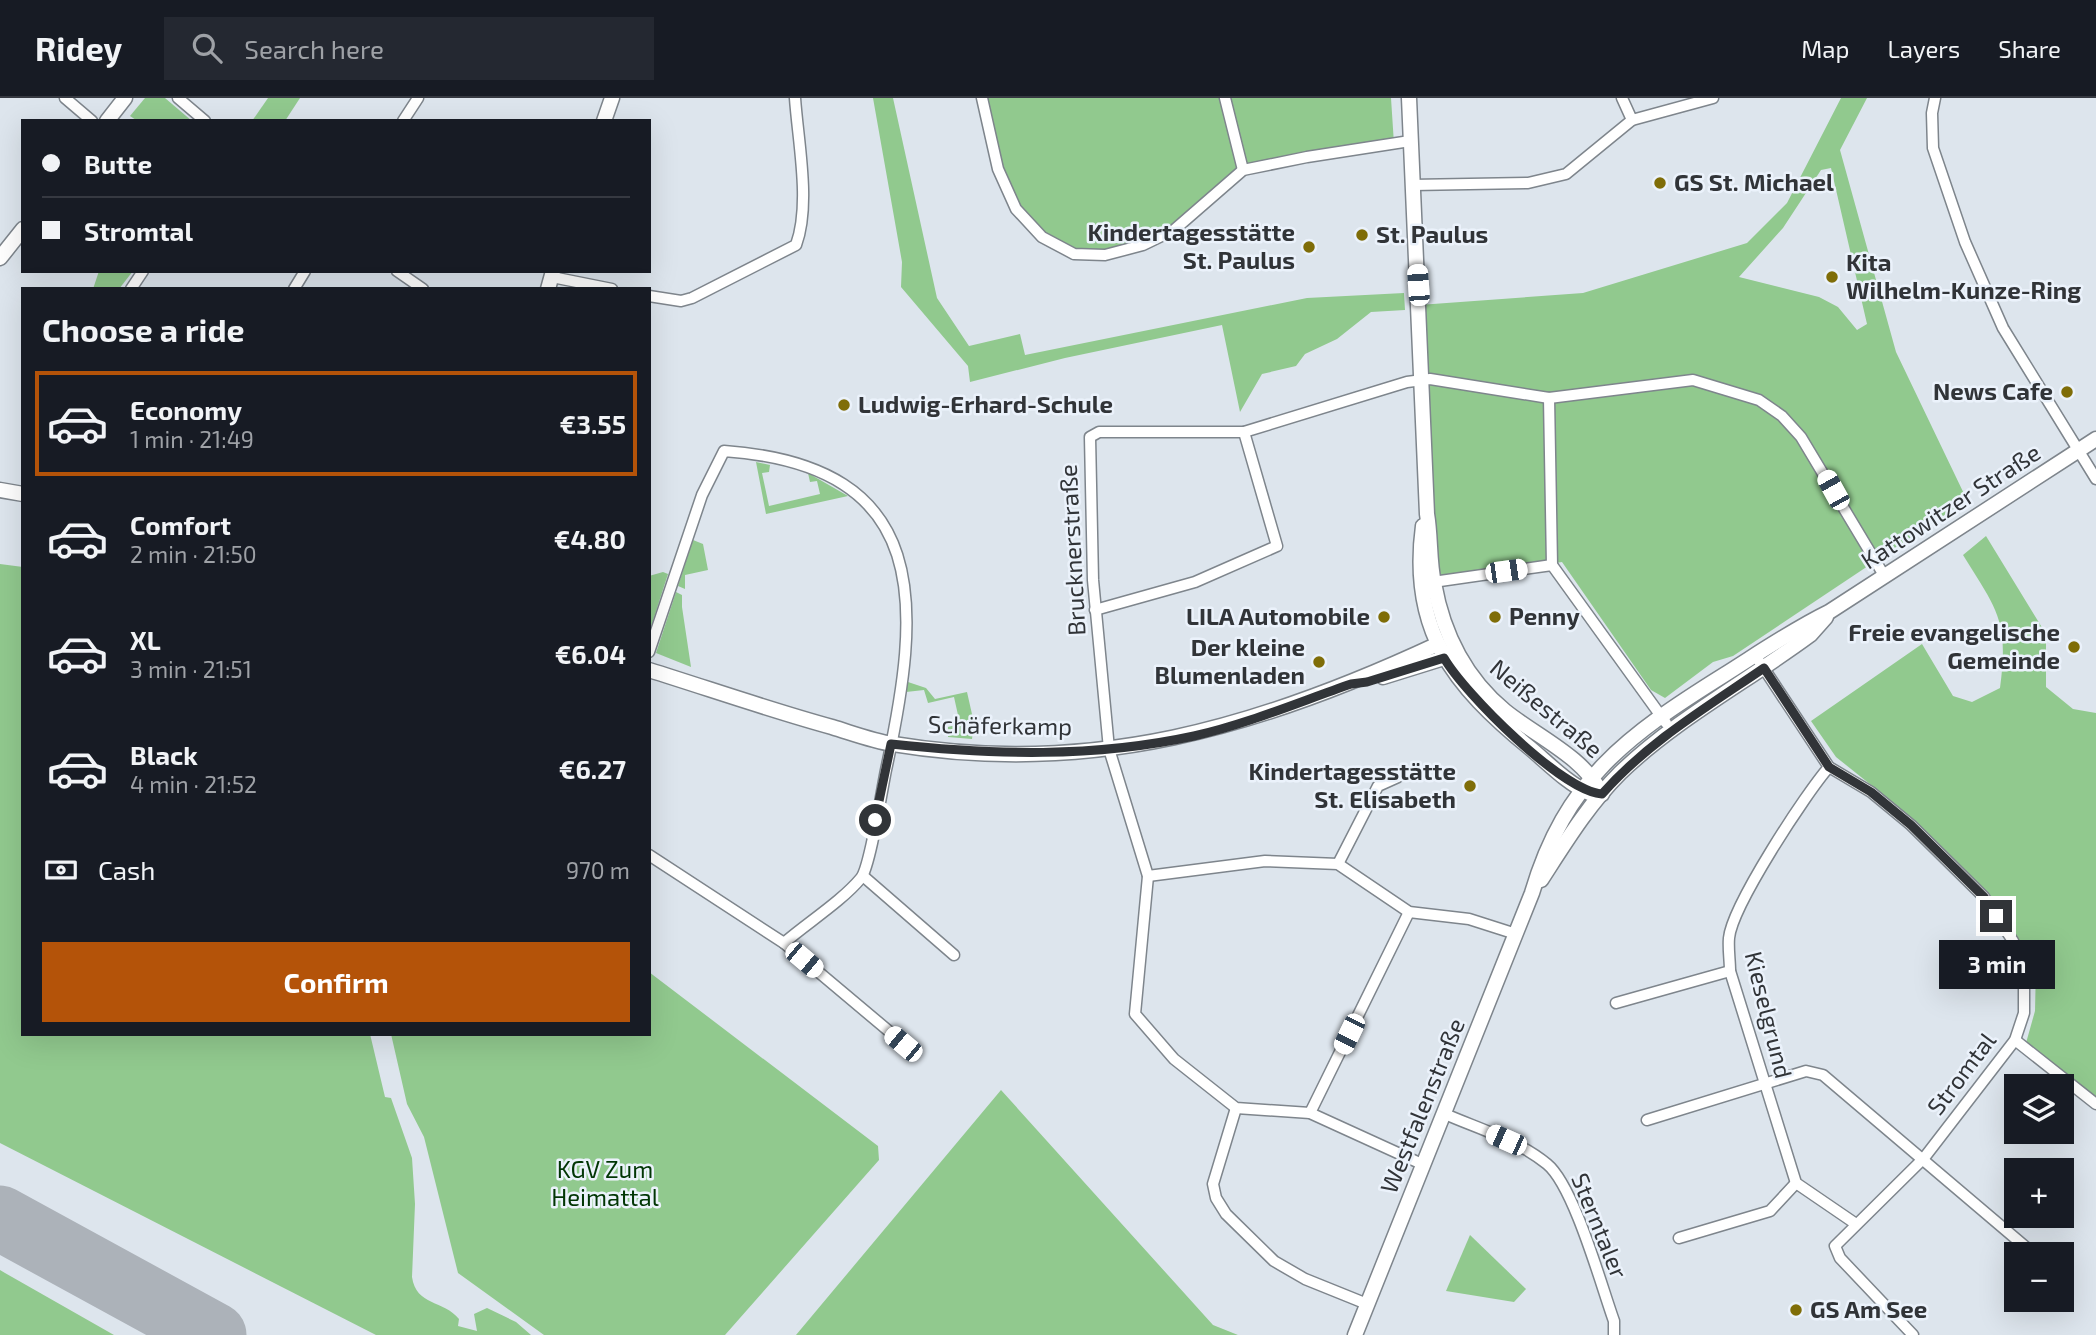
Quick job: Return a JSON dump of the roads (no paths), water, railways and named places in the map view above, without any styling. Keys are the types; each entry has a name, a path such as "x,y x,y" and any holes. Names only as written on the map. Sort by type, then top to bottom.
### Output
{"street":[{"path":"65,98 90,119"},
{"path":"109,119 125,98"},
{"path":"178,98 203,119"},
{"path":"404,119 418,98"},
{"path":"605,119 612,98"},
{"path":"651,296 681,301 692,298 796,245 802,229 803,206 795,98"},
{"path":"982,98 998,169 1016,209 1042,237 1074,254 1105,255 1143,245 1174,230 1243,170 1410,141"},
{"path":"1225,98 1243,170"},
{"name":"Neißestraße","path":"1409,98 1427,514 1445,650 1505,711 1591,777 1602,794"},
{"path":"1622,98 1632,120"},
{"path":"1412,185 1528,183 1566,174 1632,120 1713,98"},
{"path":"1935,98 1932,113 1933,149 1965,242 2003,328 2096,479"},
{"path":"0,258 21,232"},
{"path":"551,279 600,287"},
{"path":"1422,380 1549,398 1693,380 1759,400 1782,416 1801,436 1885,576"},
{"name":"Brucknerstraße","path":"1148,876 1109,749 1095,610 1090,437 1099,432 1244,432 1422,380"},
{"path":"1549,398 1552,565 1671,730"},
{"path":"1095,610 1195,582 1277,546 1244,432"},
{"name":"Kattowitzer Straße","path":"1591,777 1615,752 1661,716 1755,655 1829,612 2096,439"},
{"path":"651,646 702,495 719,455 724,450 814,467 840,482 866,503 891,535 906,582 905,650 891,744 863,876 784,943"},
{"path":"0,490 21,494"},
{"name":"Neißestraße","path":"1427,514 1419,554 1420,582 1458,681 1480,706 1581,789 1602,794"},
{"path":"1436,582 1552,565"},
{"name":"Kattowitzer Straße","path":"1602,794 1622,772 1671,730 1810,635 1829,612"},
{"name":"Schäferkamp","path":"651,671 891,744 1024,754 1109,749 1195,735 1445,650"},
{"name":"Stromtal","path":"1755,655 1829,767 1871,792 1911,825 1984,897 2013,941 2024,966 2024,1013 2015,1040 1924,1158 1835,1246 1840,1258 1913,1335"},
{"name":"Kieselgrund","path":"1796,1183 1730,971 1729,937 1744,897 1813,785 1829,767"},
{"path":"1338,864 1378,786 1398,777"},
{"name":"Westfalenstraße","path":"1355,1335 1516,934 1542,859 1566,810 1591,777"},
{"name":"Westfalenstraße","path":"1532,893 1580,820 1602,794"},
{"path":"651,856 784,943 903,1044"},
{"path":"1424,1165 1310,1113 1236,1108 1174,1059 1135,1014 1148,876 1265,861 1338,864 1409,912 1469,919 1516,934"},
{"path":"863,876 954,955"},
{"path":"1310,1113 1409,912"},
{"path":"1616,1003 1730,971"},
{"path":"2015,1040 2096,1104"},
{"path":"1647,1120 1806,1071 1822,1074 2020,1242"},
{"path":"1236,1108 1213,1184 1216,1198 1226,1214 1274,1261 1305,1279 1367,1304"},
{"name":"Sterntaler","path":"1445,1114 1523,1147 1549,1165 1561,1183 1580,1226 1614,1321 1614,1335"},
{"path":"1679,1238 1770,1211 1796,1183 1856,1224"}],"place":[{"name":"GS St. Michael","path":"1660,183"},
{"name":"St. Paulus","path":"1362,235"},
{"name":"Kindertagesstätte St. Paulus","path":"1309,247"},
{"name":"Kita Wilhelm-Kunze-Ring","path":"1832,277"},
{"name":"News Cafe","path":"2067,392"},
{"name":"Ludwig-Erhard-Schule","path":"844,405"},
{"name":"LILA Automobile","path":"1384,617"},
{"name":"Penny","path":"1495,617"},
{"name":"Freie evangelische Gemeinde","path":"2074,647"},
{"name":"Der kleine Blumenladen","path":"1319,662"},
{"name":"Kindertagesstätte St. Elisabeth","path":"1470,786"},
{"name":"GS Am See","path":"1796,1310"}],"park label":[{"name":"KGV Zum Heimattal","path":"605,1184"}]}
